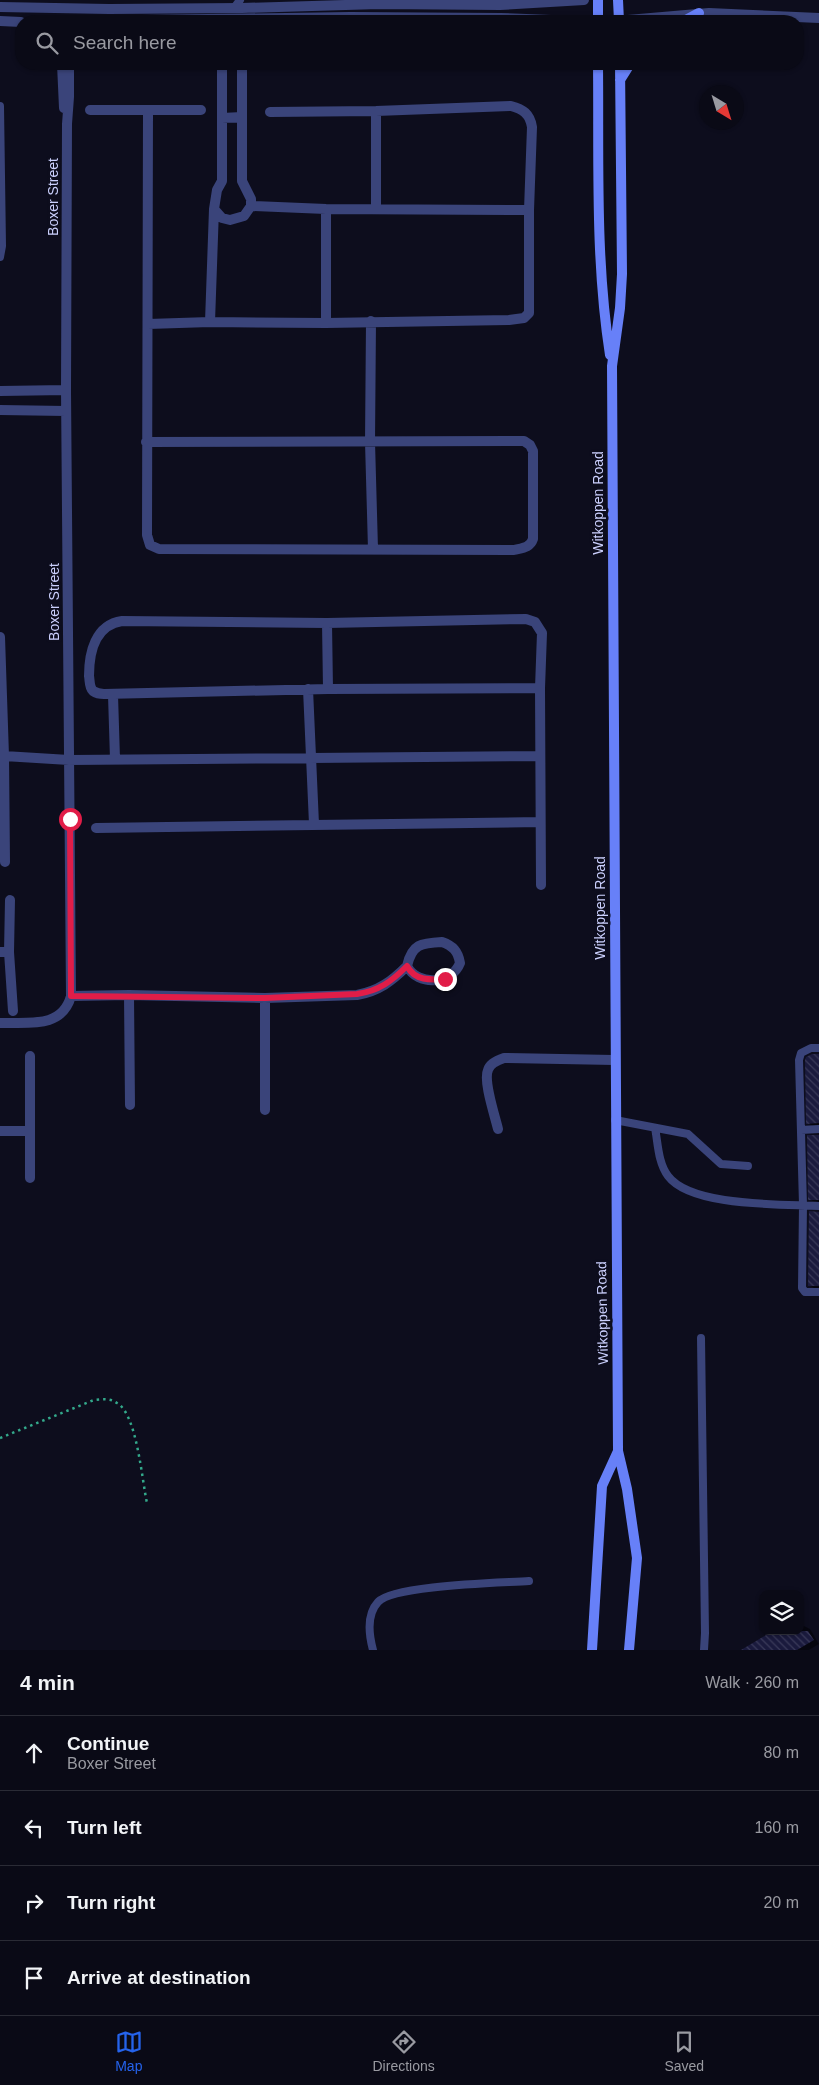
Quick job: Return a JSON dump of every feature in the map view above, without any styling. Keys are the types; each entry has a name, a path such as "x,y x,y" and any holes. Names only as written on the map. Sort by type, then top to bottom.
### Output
{"main road":[{"path":"598,0 598,15"},
{"path":"618,0 618,15"},
{"path":"695,15 699,13"},
{"name":"Witkoppen Road","path":"598,70 599,225 602,308 612,366"},
{"name":"Witkoppen Road","path":"620,70 622,274 620,308 612,366 614,1060 618,1451 627,1489 637,1558 629,1650"},
{"path":"620,80 626,70"},
{"name":"Witkoppen Road","path":"592,1650 602,1486 618,1451"}],"street":[{"path":"225,15 240,11 380,4 500,5 584,0"},
{"path":"0,7 85,4 210,15"},
{"path":"240,11 389,15"},
{"path":"679,15 699,13 747,15"},
{"path":"804,17 819,18"},
{"path":"0,22 15,22"},
{"name":"Boxer Street","path":"62,70 62,95 67,124"},
{"name":"Boxer Street","path":"69,70 70,97 67,124 66,411 71,996"},
{"path":"210,322 214,209 217,190 222,181 222,70"},
{"path":"214,209 222,218 230,220 244,216 251,206 252,199 242,181 242,70"},
{"path":"148,324 514,320 528,316 530,303 529,210 532,127 529,117 520,108 510,106 376,111 270,112"},
{"path":"90,110 201,110"},
{"path":"146,442 520,441 530,445 533,456 533,539 531,544 526,547 514,550 152,548 147,536 146,442 148,110"},
{"path":"376,111 376,209"},
{"path":"222,118 242,117"},
{"path":"251,206 326,209 529,210"},
{"path":"326,209 326,323"},
{"path":"371,321 370,442 374,549"},
{"path":"0,391 66,390"},
{"path":"0,410 66,411"},
{"path":"540,688 308,689 113,694 93,691 90,686 89,668 92,648 99,635 114,622 327,623 526,619 535,622 542,633 540,688 541,885"},
{"path":"327,623 328,689"},
{"path":"0,637 4,756 2,845 5,862"},
{"path":"308,689 314,824"},
{"path":"113,694 115,759"},
{"path":"4,756 69,760 540,756"},
{"path":"96,828 540,822"},
{"path":"10,900 5,952 13,1010"},
{"path":"0,1023 47,1021 58,1018 66,1008 71,996 129,995 265,998 369,993 381,988 407,966 409,956 415,948 423,943 442,942 450,945 456,950 460,963 457,972 445,979 419,978 410,972 407,966"},
{"path":"129,995 130,1105"},
{"path":"265,998 265,1110"},
{"path":"30,1056 30,1178"},
{"path":"498,1129 487,1079 488,1069 496,1061 504,1058 614,1060"},
{"path":"0,1131 30,1131"}],"lane":[{"path":"0,106 2,246 0,257"},
{"path":"819,1048 811,1048 801,1053 802,1288 805,1292 819,1292"},
{"path":"615,1120 688,1134 721,1164 748,1166"},
{"path":"654,1128 662,1166 668,1176 680,1187 714,1198 760,1204 819,1206"},
{"path":"801,1130 819,1129"},
{"path":"701,1338 704,1650"},
{"path":"373,1650 369,1626 371,1612 378,1601 392,1594 417,1590 529,1581"}],"path":[{"path":"0,1438 94,1400 104,1398 117,1403 124,1409 131,1426 139,1454 147,1503"}],"building":[{"path":"812,1054 819,1054 819,1123 806,1124 805,1060 806,1057"},
{"path":"807,1135 819,1135 819,1200 808,1200"},
{"path":"809,1211 819,1212 819,1286 808,1286"},
{"path":"804,1631 808,1631 814,1640 797,1650 741,1650 766,1635 804,1635"}],"route":[{"path":"70,819 71,996 129,995 265,998 369,993 381,988 407,966 410,972 419,978 429,980 445,979"}]}
